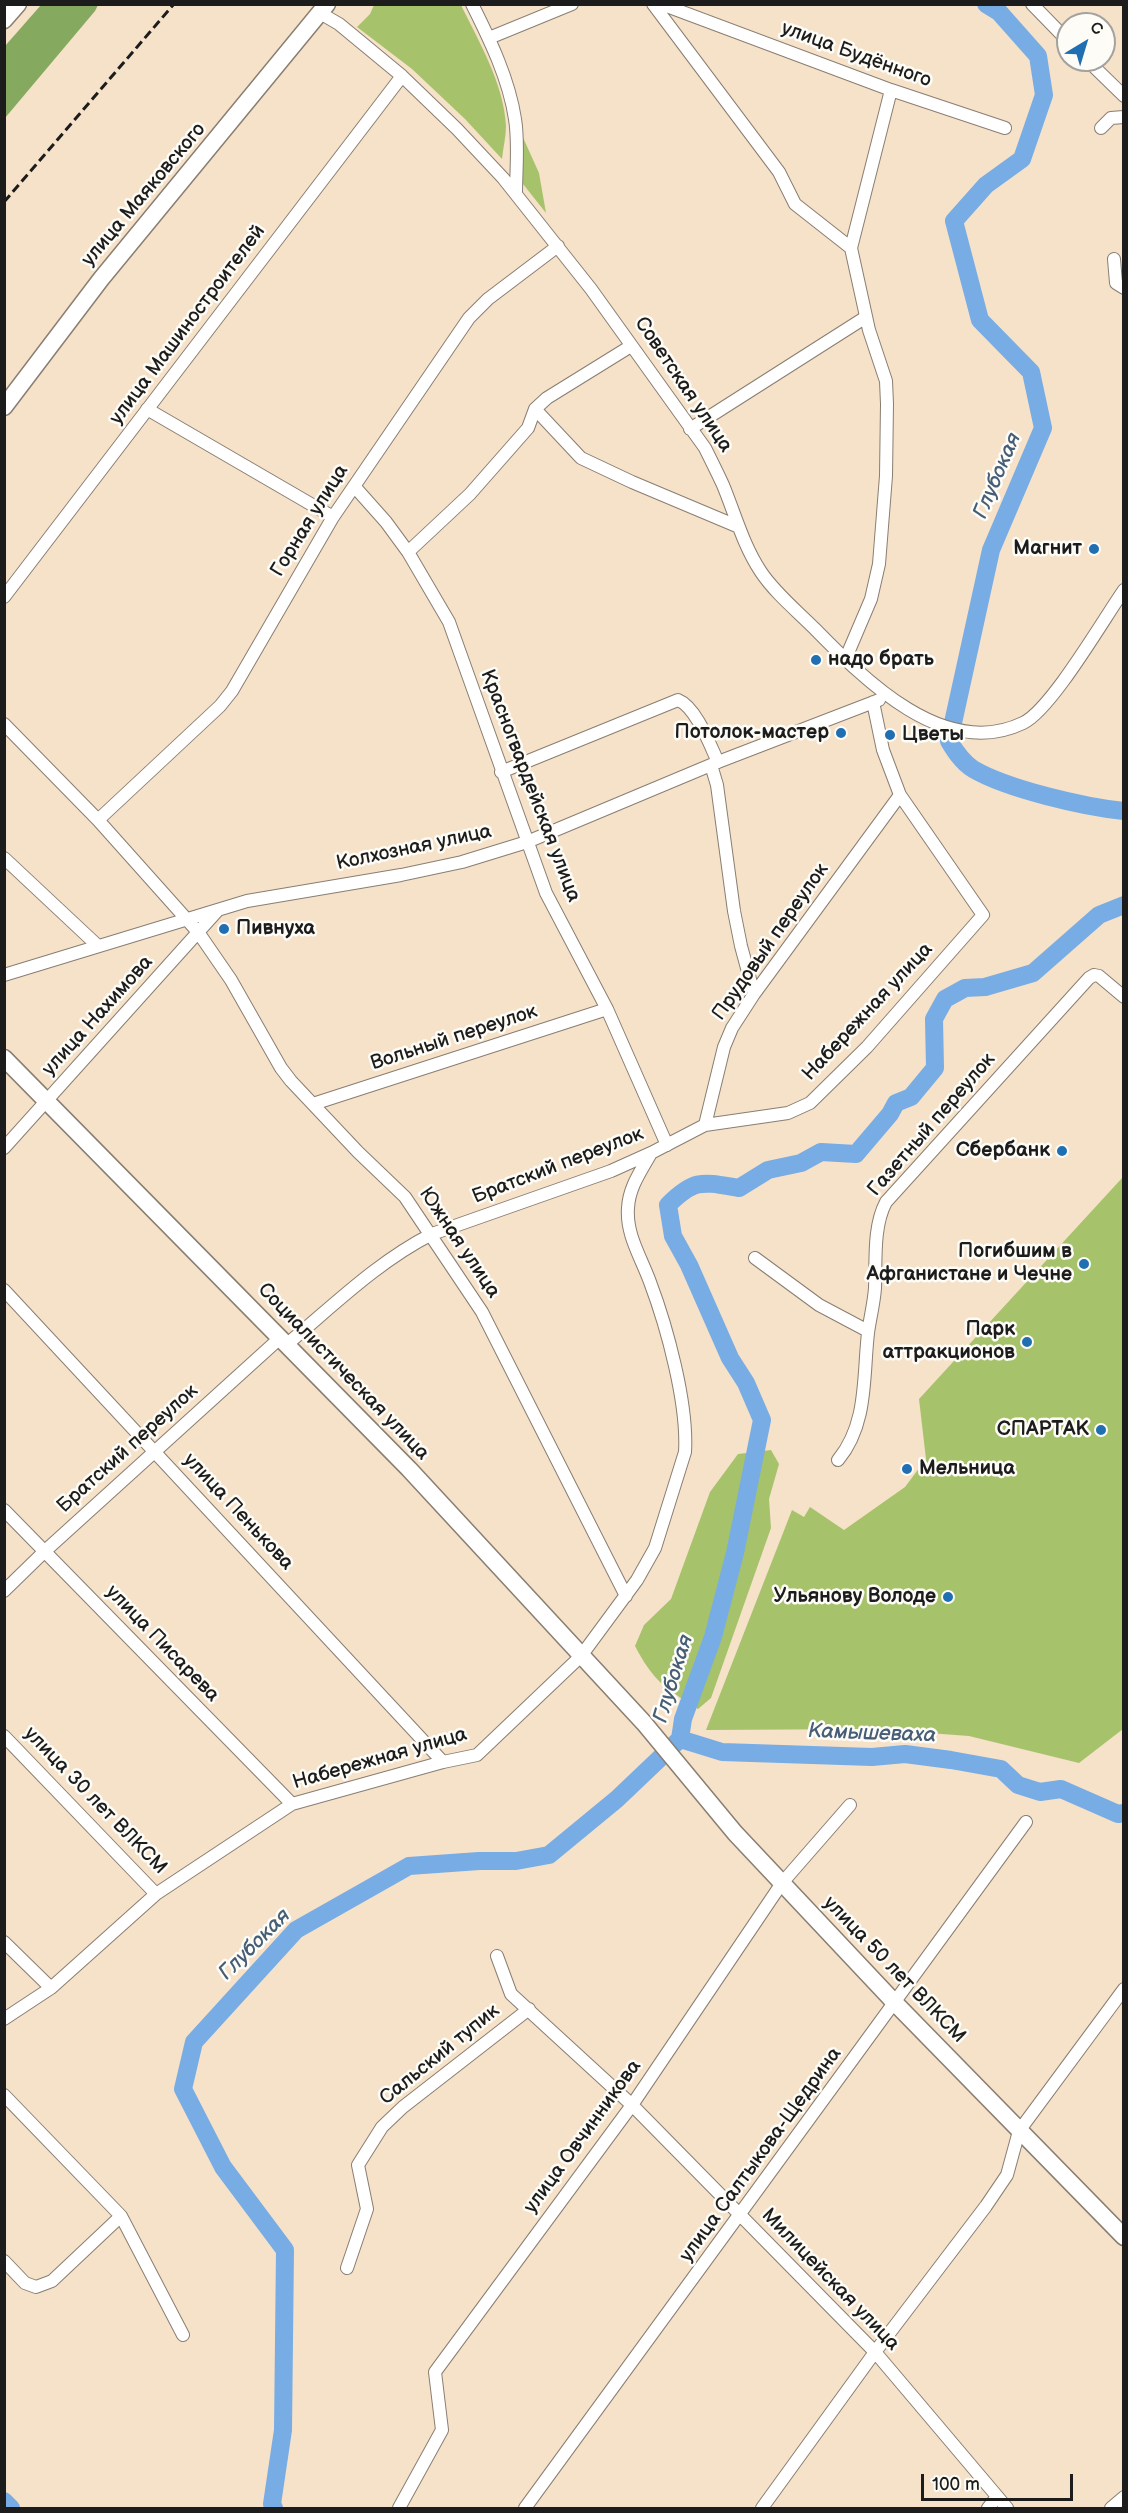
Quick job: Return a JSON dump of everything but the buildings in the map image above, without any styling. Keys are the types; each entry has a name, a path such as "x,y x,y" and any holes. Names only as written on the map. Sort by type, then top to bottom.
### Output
{"main road":[{"path":"4,20 18,4"},
{"name":"улица Маяковского","path":"4,407 101,279 318,7"},
{"name":"Социалистическая улица","path":"4,1058 409,1469 644,1723"},
{"name":"улица 50 лет ВЛКСМ","path":"644,1723 735,1833 895,2003 1124,2236"}],"street":[{"path":"472,4 489,38 516,121 516,194"},
{"path":"489,38 572,4"},
{"path":"653,4 779,172 795,204 851,248"},
{"name":"улица Будённого","path":"661,4 891,90 1005,128"},
{"path":"1032,4 1056,29"},
{"name":"Советская улица","path":"318,7 402,76 457,129 516,194 558,246 709,457 739,527 762,573 845,660 887,696 934,723 969,731 1000,731 1024,723 1049,700 1124,590"},
{"path":"1099,72 1124,96"},
{"name":"улица Машиностроителей","path":"4,597 402,76"},
{"path":"845,660 871,599 879,564 886,476 886,381 866,317 851,248 891,90"},
{"path":"1101,128 1111,118 1124,117"},
{"name":"Горная улица","path":"98,820 220,706 232,691 333,517 469,318 488,299 558,246"},
{"path":"1114,259 1116,283 1124,288"},
{"path":"690,429 866,317"},
{"path":"408,552 470,494 528,428 534,409 547,398 631,346"},
{"path":"534,409 581,458 642,487 739,527"},
{"path":"147,410 333,517"},
{"name":"Красногвардейская улица","path":"354,486 386,522 408,552 448,622 546,893 607,1009 667,1145"},
{"name":"Колхозная улица","path":"4,975 247,901 401,875 462,862 527,842 887,696"},
{"path":"501,772 678,700 683,702 698,720 715,764 741,946 754,994"},
{"path":"873,702 883,750 900,795"},
{"name":"Южная улица","path":"4,724 98,820 198,932 231,980 281,1068 358,1152 405,1197 432,1234 482,1311 626,1596"},
{"name":"Набережная улица","path":"667,1145 705,1125 788,1113 810,1103 867,1047 982,915 900,795"},
{"name":"Прудовый переулок","path":"705,1125 724,1047 732,1028 754,994 900,795"},
{"path":"4,858 98,946"},
{"name":"улица Нахимова","path":"4,1148 219,909"},
{"name":"Газетный переулок","path":"838,1460 848,1447 860,1416 868,1331 874,1297 879,1222 886,1202 1094,975 1099,976 1124,998"},
{"name":"Вольный переулок","path":"313,1104 607,1009"},
{"name":"Братский переулок","path":"4,1591 155,1452 283,1342 395,1255 432,1234 611,1171 667,1145"},
{"name":"Набережная улица","path":"4,2019 51,1988 156,1894 292,1804 442,1762 477,1755 581,1656 626,1596 647,1564 654,1548 686,1445 677,1374 650,1282 628,1226 630,1193 651,1154"},
{"path":"755,1258 819,1305 868,1331"},
{"name":"улица Пенькова","path":"4,1290 442,1762"},
{"name":"улица Писарева","path":"4,1510 292,1804"},
{"name":"улица 30 лет ВЛКСМ","path":"4,1736 156,1894"},
{"name":"улица Овчинникова","path":"399,2508 441,2430 435,2372 632,2105 782,1883 850,1804"},
{"name":"улица Салтыкова-Щедрина","path":"525,2508 741,2217 1026,1822"},
{"path":"4,1942 51,1988"},
{"name":"Милицейская улица","path":"496,1956 512,1994 632,2105 875,2352 1006,2508"},
{"path":"762,2508 875,2352 986,2206 1007,2175 1019,2131 1122,1996"},
{"name":"Сальский тупик","path":"347,2268 367,2209 358,2165 382,2127 403,2107 528,2009"},
{"path":"4,2095 121,2216 183,2335"},
{"path":"4,2261 25,2283 36,2287 52,2281 121,2216"},
{"path":"988,2508 997,2497"},
{"path":"1111,2508 1124,2497"}],"green space":[{"path":"41,5 98,5 5,118 5,46"},
{"path":"374,5 461,5 490,64 501,95 506,126 502,159 465,119 412,69 357,27 370,14"},
{"path":"521,133 539,173 546,213 523,184"},
{"path":"1123,1177 1123,1729 1079,1763 969,1736 874,1729 706,1730 792,1510 804,1517 810,1507 844,1530 905,1487 926,1459 919,1399"},
{"path":"771,1450 779,1464 769,1499 771,1528 711,1698 698,1709 661,1683 648,1668 635,1646 644,1625 671,1599 710,1492 738,1454"}],"waterway":[{"name":"Глубокая","path":"986,4 999,12 1038,56 1044,95 1022,159 986,185 954,221 980,320 1031,372 1043,428 991,550 949,741 965,763 1005,783 1088,806 1124,811"},
{"name":"Глубокая","path":"274,2508 272,2504 283,2430 285,2250 223,2167 183,2089 194,2042 296,1930 409,1866 516,1861 549,1855 617,1799 680,1739 683,1719 713,1637 735,1553 762,1420 746,1383 730,1358 689,1265 673,1236 668,1205 685,1190 700,1184 739,1188 768,1170 801,1163 821,1152 856,1154 890,1114 896,1103 911,1097 935,1068 934,1019 945,999 965,988 985,987 1033,973 1099,915 1124,905"},
{"name":"Камышеваха","path":"680,1739 722,1752 872,1757 905,1754 951,1760 1001,1769 1018,1785 1040,1792 1061,1789 1118,1814 1124,1813"},
{"name":"Глубокая","path":"4,2501 11,2508"}],"railway":[{"path":"4,202 174,4"}],"place":[{"name":"Магнит","path":"1094,549"},
{"name":"надо брать","path":"816,660"},
{"name":"Потолок-мастер","path":"841,733"},
{"name":"Цветы","path":"890,735"},
{"name":"Пивнуха","path":"224,929"},
{"name":"Сбербанк","path":"1062,1151"},
{"name":"Погибшим в Афганистане и Чечне","path":"1084,1264"},
{"name":"Парк аттракционов","path":"1027,1342"},
{"name":"СПАРТАК","path":"1101,1430"},
{"name":"Мельница","path":"907,1469"},
{"name":"Ульянову Володе","path":"948,1597"}]}
